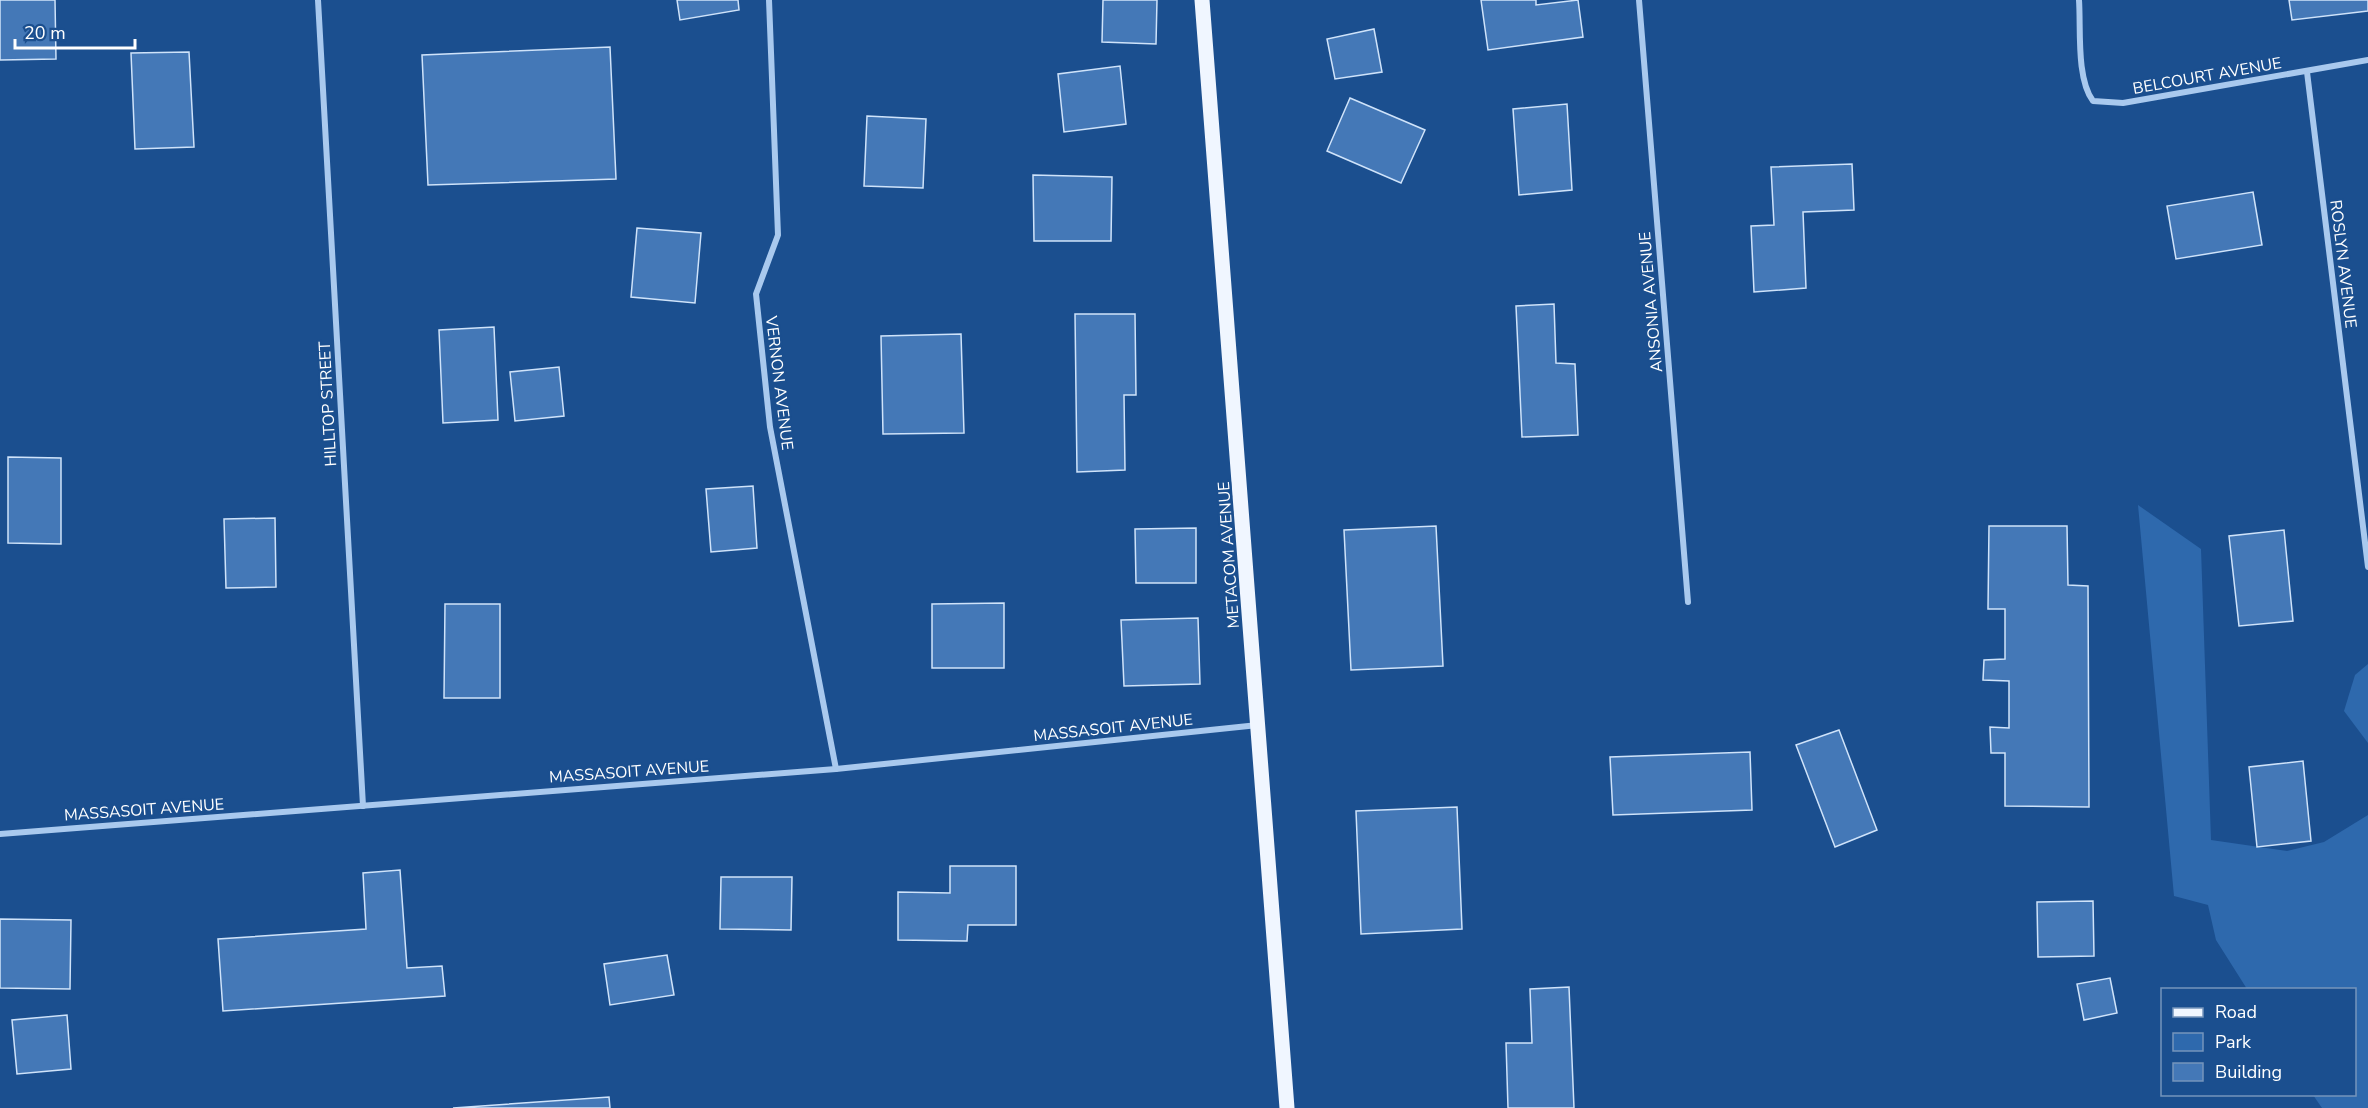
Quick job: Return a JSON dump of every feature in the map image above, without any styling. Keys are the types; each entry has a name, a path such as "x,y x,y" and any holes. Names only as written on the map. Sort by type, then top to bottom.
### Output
{"main road":[{"name":"METACOM AVENUE","path":"1202,0 1287,1108"}],"street":[{"name":"HILLTOP STREET","path":"318,0 363,806"},
{"name":"VERNON AVENUE","path":"769,0 778,235 756,294 770,427 836,769"},
{"name":"ANSONIA AVENUE","path":"1639,0 1688,602"},
{"name":"BELCOURT AVENUE","path":"2079,0 2086,92 2093,101 2123,103 2368,60"},
{"name":"ROSLYN AVENUE","path":"2307,72 2368,567"},
{"name":"MASSASOIT AVENUE","path":"0,834 836,769 1259,725"}],"green space":[{"path":"2138,505 2201,549 2211,840 2287,851 2324,842 2368,815 2368,1108 2322,1108 2314,1096 2356,1096 2356,988 2246,988 2216,940 2208,905 2174,896"},
{"path":"2368,664 2368,743 2344,711 2355,675"}],"building":[{"path":"0,0 55,0 56,59 0,60"},
{"path":"677,0 738,0 739,10 680,20"},
{"path":"1103,0 1157,0 1156,44 1102,42"},
{"path":"1481,0 1536,0 1536,5 1578,0 1583,37 1488,50"},
{"path":"2289,0 2368,0 2368,11 2292,20"},
{"path":"1374,29 1382,72 1335,79 1327,39"},
{"path":"610,47 616,179 428,185 422,55"},
{"path":"189,52 194,147 135,149 131,53"},
{"path":"1120,66 1126,124 1064,132 1058,74"},
{"path":"1350,98 1425,130 1401,183 1327,151"},
{"path":"1567,104 1572,190 1519,195 1513,109"},
{"path":"867,116 926,119 923,188 864,186"},
{"path":"1852,164 1854,210 1803,212 1806,288 1754,292 1751,226 1774,225 1771,167"},
{"path":"1033,175 1112,177 1111,241 1034,241"},
{"path":"2253,192 2262,245 2176,259 2167,206"},
{"path":"637,228 701,233 695,303 631,297"},
{"path":"1554,304 1556,363 1575,364 1578,435 1522,437 1516,306"},
{"path":"1075,314 1135,314 1136,395 1124,395 1125,470 1077,472"},
{"path":"494,327 498,420 443,423 439,330"},
{"path":"961,334 964,433 883,434 881,336"},
{"path":"559,367 564,416 515,421 510,372"},
{"path":"8,457 61,458 61,544 8,543"},
{"path":"753,486 757,548 711,552 706,489"},
{"path":"275,518 276,587 226,588 224,519"},
{"path":"1436,526 1443,666 1351,670 1344,530"},
{"path":"1989,526 2067,526 2068,585 2088,586 2089,807 2005,806 2005,753 1991,753 1990,727 2009,728 2009,681 1983,680 1984,660 2005,659 2005,609 1988,609"},
{"path":"1196,528 1196,583 1136,583 1135,529"},
{"path":"2284,530 2293,621 2239,626 2229,536"},
{"path":"1004,603 1004,668 932,668 932,604"},
{"path":"445,604 500,604 500,698 444,698"},
{"path":"1198,618 1200,684 1124,686 1121,620"},
{"path":"1839,730 1877,830 1835,847 1796,745"},
{"path":"1750,752 1752,810 1613,815 1610,757"},
{"path":"2303,761 2311,841 2257,847 2249,767"},
{"path":"1457,807 1462,929 1361,934 1356,811"},
{"path":"950,866 1016,866 1016,925 968,925 967,941 898,940 898,892 950,893"},
{"path":"400,870 407,968 442,966 445,996 223,1011 218,939 366,929 363,873"},
{"path":"721,877 792,877 791,930 720,929"},
{"path":"2093,901 2094,956 2038,957 2037,902"},
{"path":"0,919 71,920 70,989 0,988"},
{"path":"667,955 674,995 610,1005 604,964"},
{"path":"2110,978 2117,1013 2084,1020 2077,984"},
{"path":"1569,987 1574,1108 1508,1108 1506,1043 1532,1043 1530,989"},
{"path":"67,1015 71,1069 17,1074 12,1020"},
{"path":"609,1097 610,1108 453,1108"}]}
